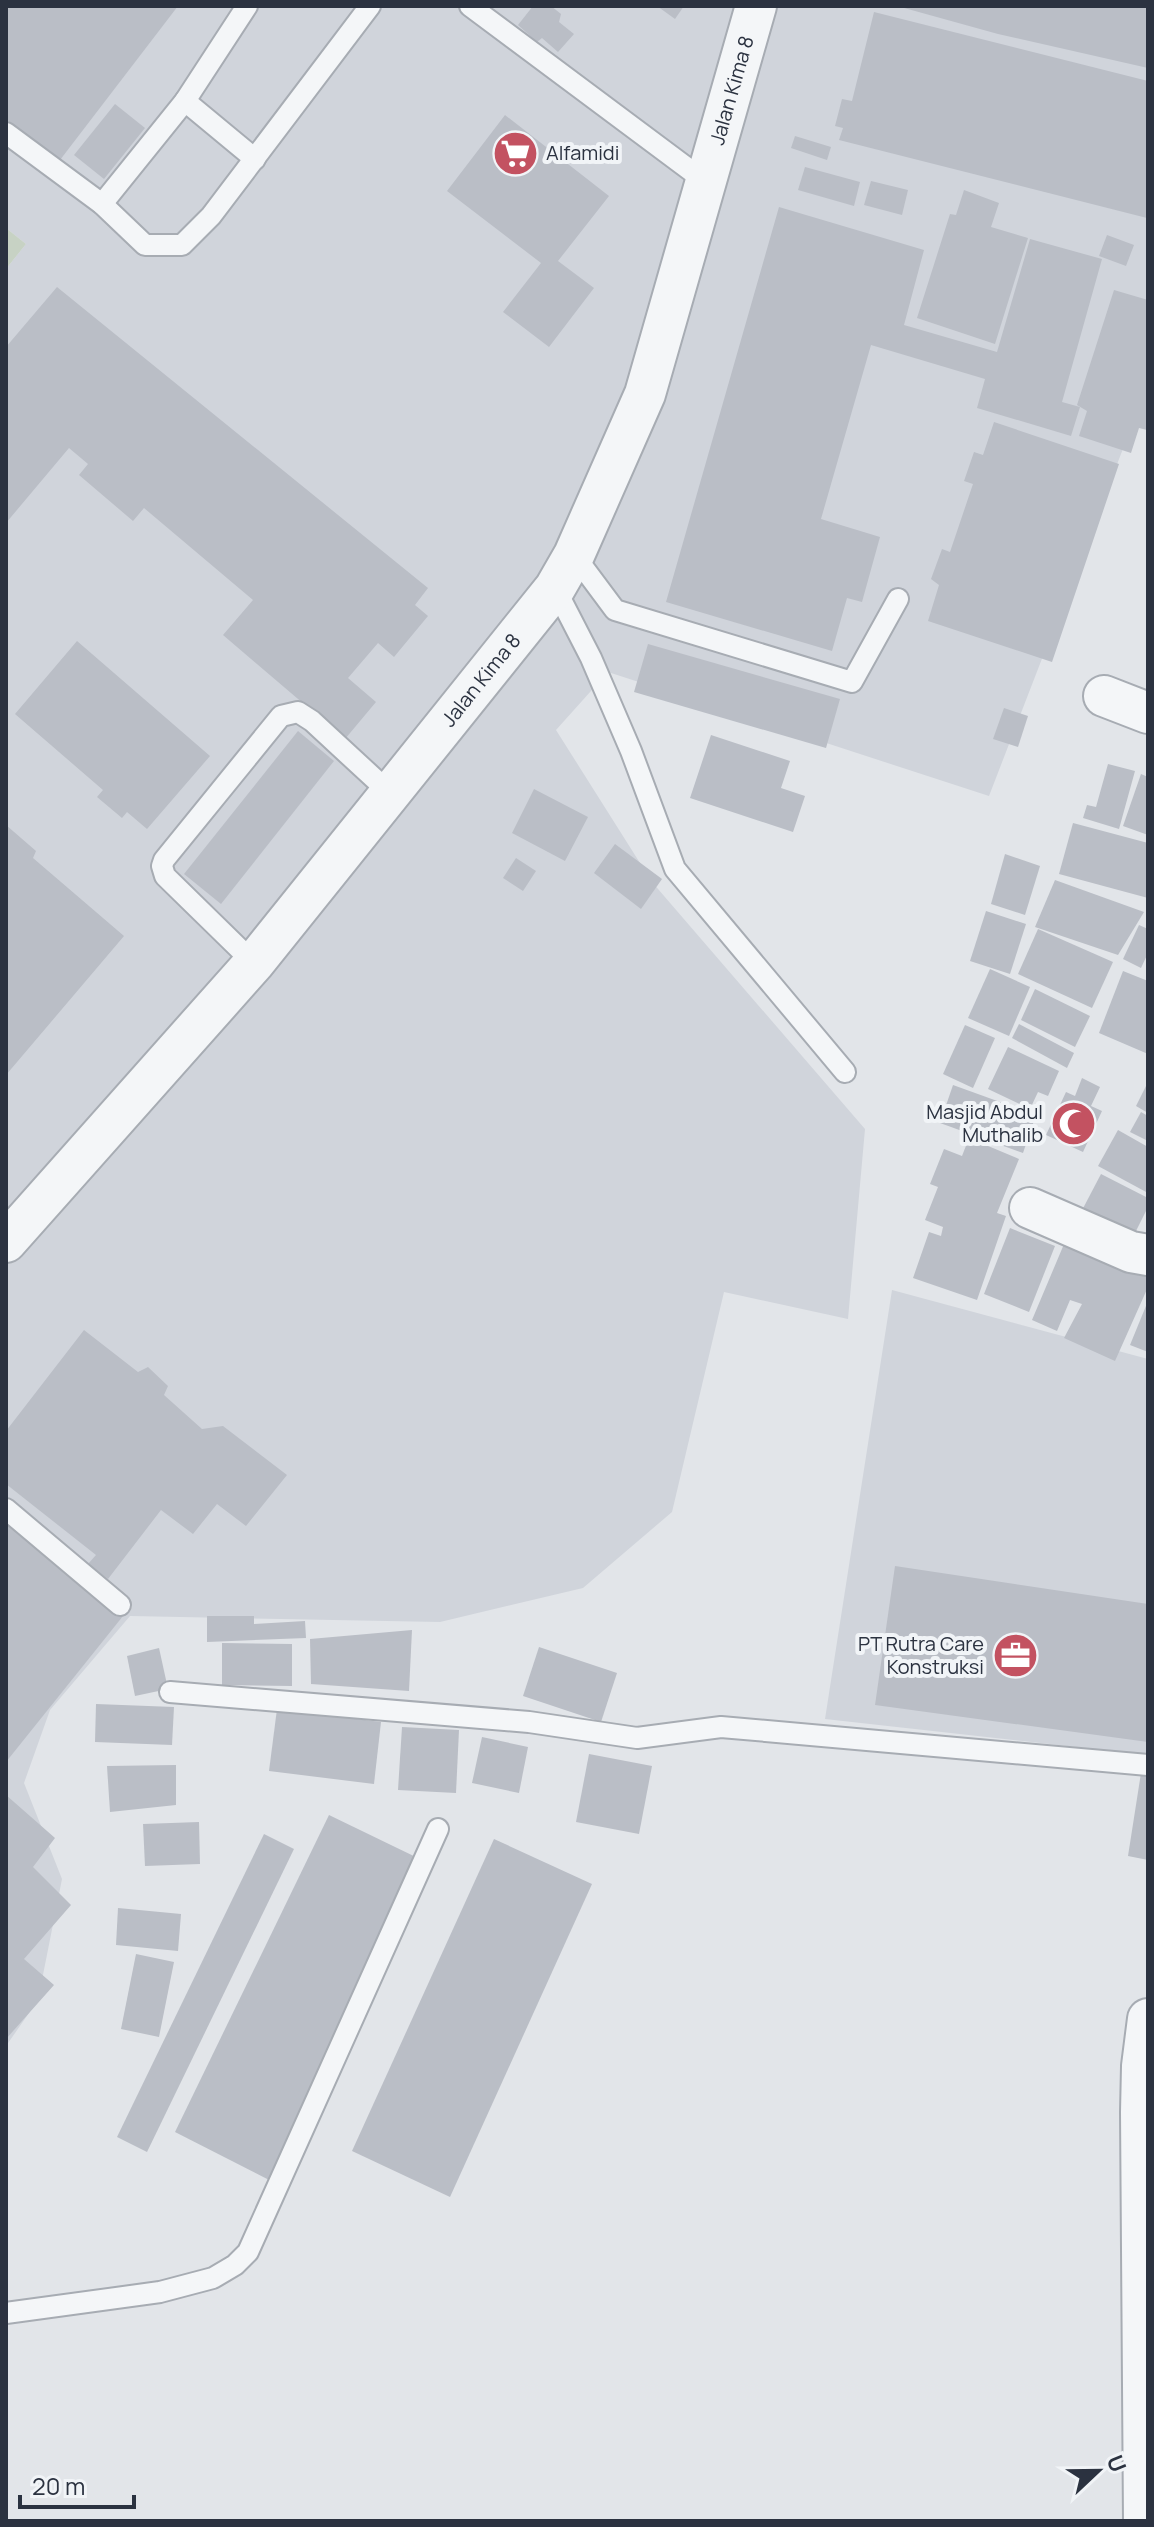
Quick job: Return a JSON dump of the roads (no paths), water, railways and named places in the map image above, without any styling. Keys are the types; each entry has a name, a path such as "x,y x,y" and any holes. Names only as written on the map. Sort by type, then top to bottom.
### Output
{"street":[{"name":"Jalan Kima 8","path":"6,1242 254,963 391,794 564,571 645,394 756,6"},
{"path":"1104,696 1148,713"},
{"path":"1030,1208 1131,1252 1148,1255"},
{"path":"1144,2521 1142,2066 1148,2019"}],"lane":[{"path":"102,204 185,101 247,6"},
{"path":"6,133 102,204 145,245 182,245 211,216 370,6"},
{"path":"471,6 706,182"},
{"path":"185,101 255,159"},
{"path":"564,571 615,610 852,682 898,599"},
{"path":"564,571 597,671 675,869 845,1072"},
{"path":"254,963 165,876 164,860 281,716 298,712 312,721 391,794"},
{"path":"6,1509 120,1605"},
{"path":"170,1692 529,1722 637,1738 721,1727 1148,1765"},
{"path":"6,2313 160,2292 213,2278 235,2265 248,2252 438,1829"}],"place":[{"name":"Alfamidi","path":"515,153"},
{"name":"Masjid Abdul Muthalib","path":"1074,1123"},
{"name":"PT Rutra Care Konstruksi","path":"1015,1655"}]}
